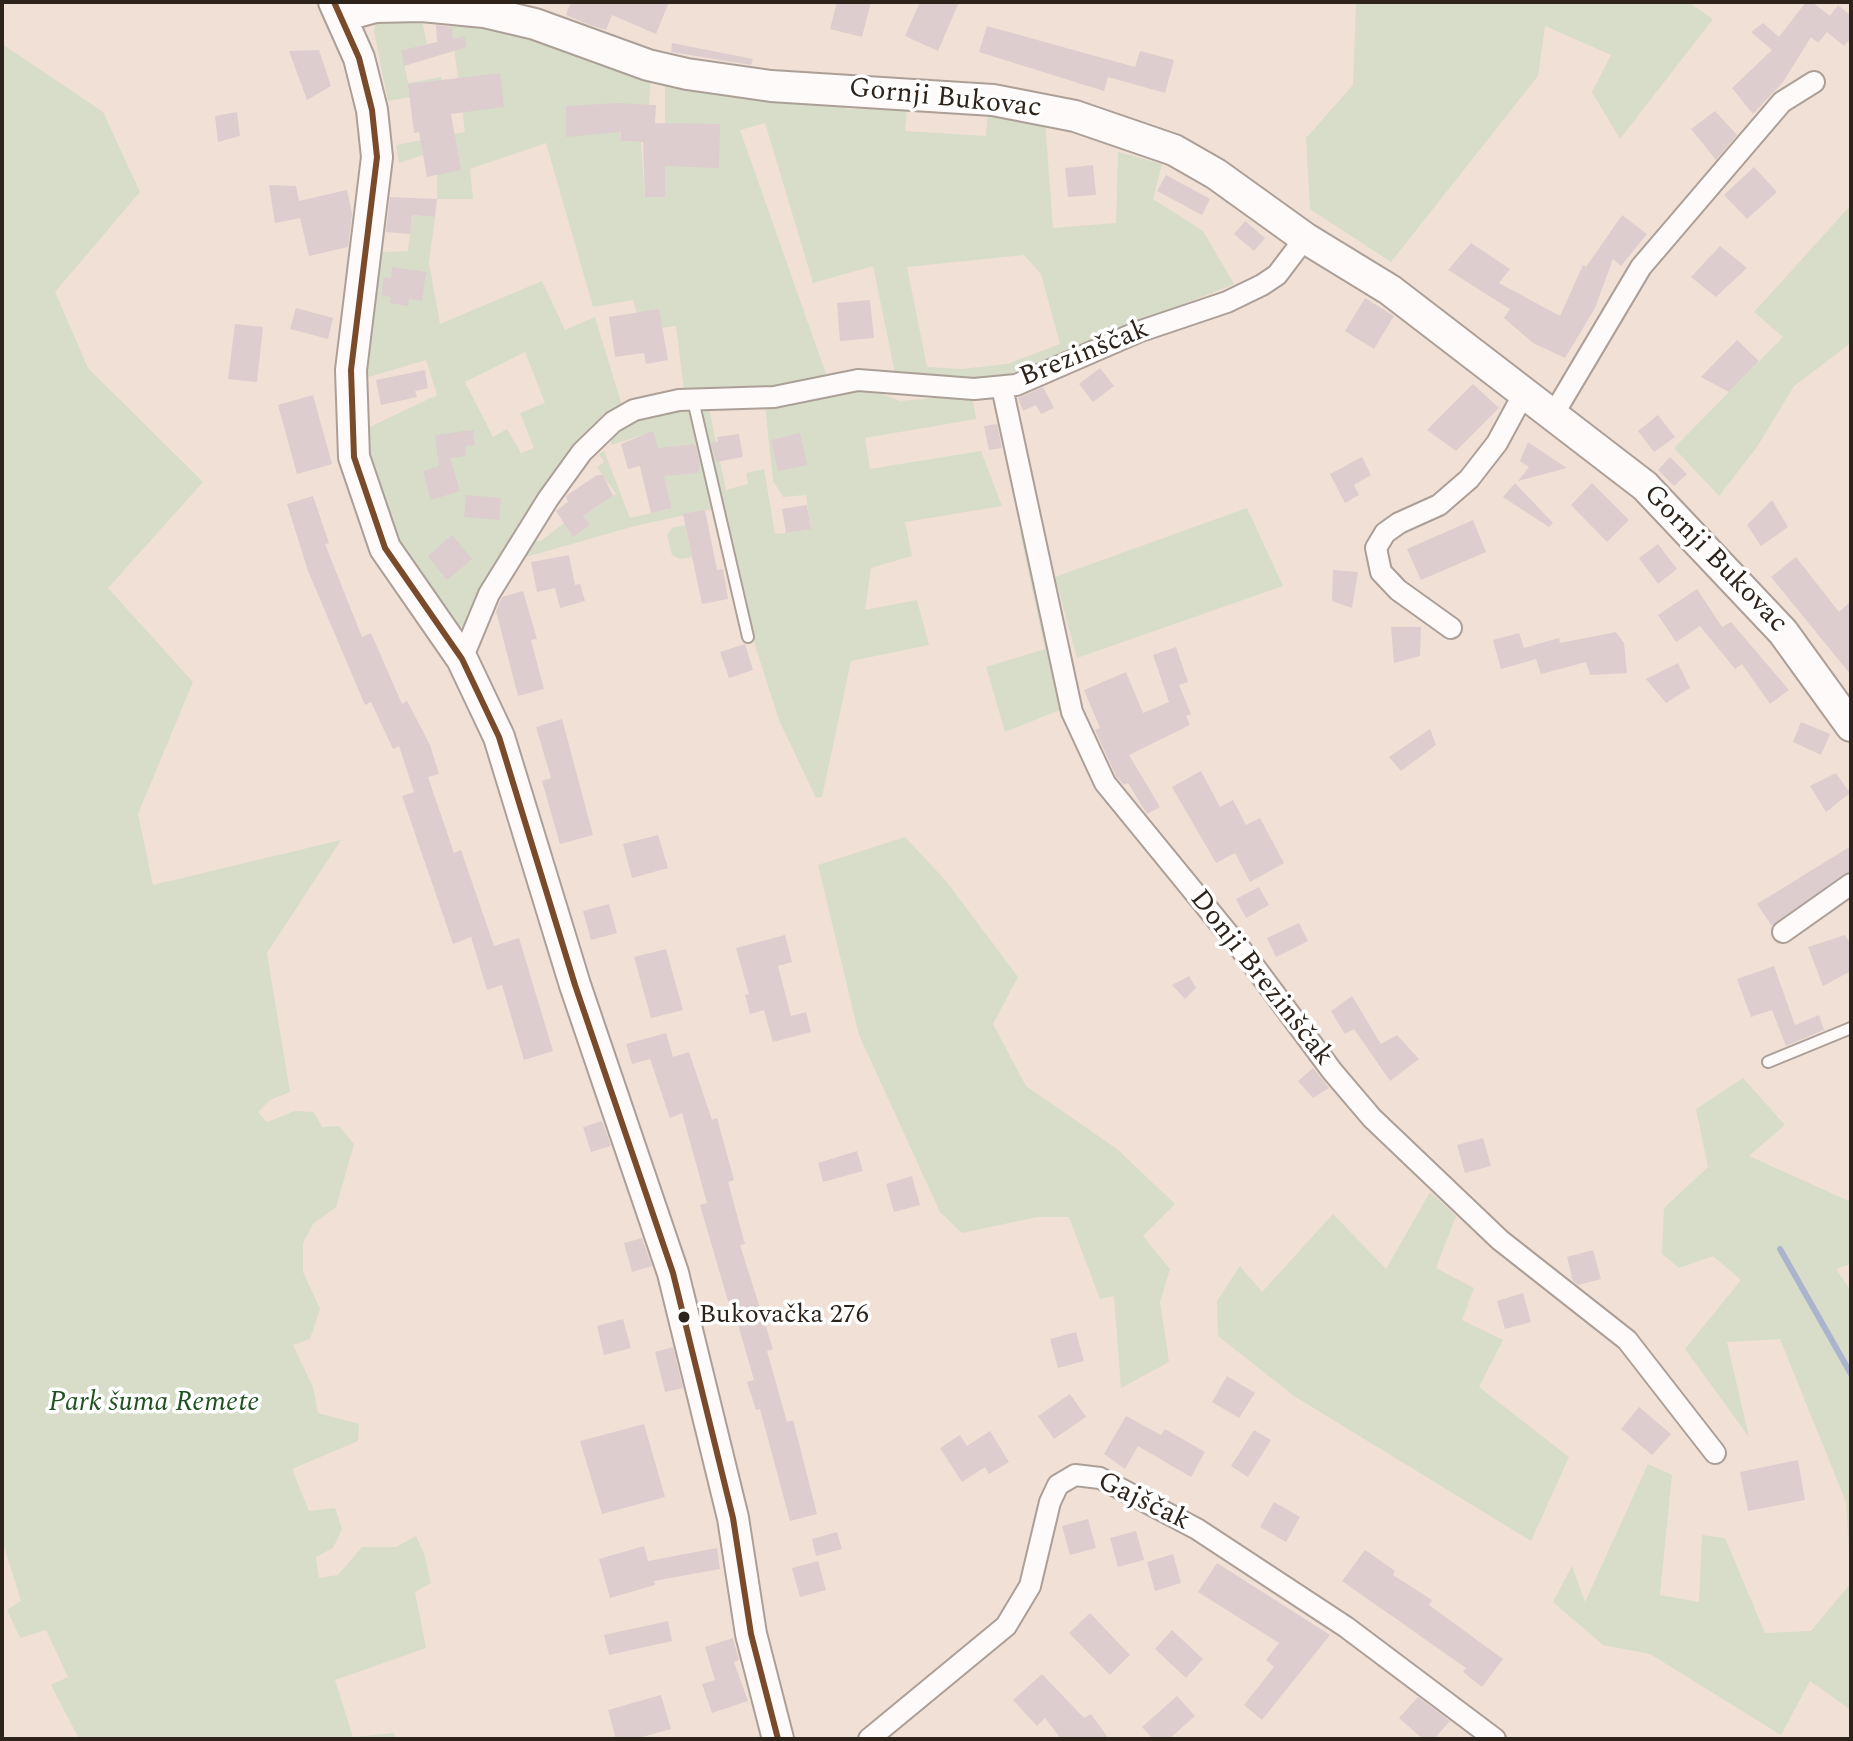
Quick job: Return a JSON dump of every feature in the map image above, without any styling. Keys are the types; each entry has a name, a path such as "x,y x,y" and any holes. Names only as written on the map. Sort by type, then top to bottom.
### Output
{"main road":[{"name":"Gornji Bukovac","path":"338,9 422,6 484,12 535,24 648,65 687,74 771,86 956,95 1075,116 1174,150 1261,203 1305,238 1390,290 1668,507 1783,632 1851,726"},
{"path":"338,9 359,58 369,97 377,157 369,246 351,370 354,457 385,548 462,659 499,737 575,985 673,1273 733,1518 751,1634 778,1739"}],"street":[{"path":"1553,415 1641,267 1782,102 1814,82"},
{"name":"Brezinščak","path":"462,659 491,590 582,452 613,422 634,410 653,404 693,400 774,397 858,380 974,389 1002,387 1262,285 1277,275 1305,238"},
{"name":"Donji Brezinščak","path":"1002,387 1072,712 1105,783 1248,958 1332,1071 1372,1118 1500,1240 1627,1340 1715,1453"},
{"path":"1451,628 1398,590 1381,572 1376,548 1385,533 1439,505 1469,479 1497,443 1524,393"},
{"path":"1783,932 1851,884"},
{"name":"Gajščak","path":"869,1739 988,1643 1015,1615 1030,1586 1050,1502 1058,1485 1075,1475 1100,1478 1197,1529 1346,1627 1495,1739"}],"lane":[{"path":"693,400 748,637"},
{"path":"1768,1062 1851,1028"}],"green space":[{"path":"1356,2 1688,2 1713,19 1620,139 1592,92 1611,55 1545,26 1538,76 1391,262 1310,209 1306,138 1353,85"},
{"path":"421,16 427,44 401,50 408,83 441,77 444,91 388,101 374,31 376,20"},
{"path":"450,17 527,32 651,75 649,105 622,104 620,141 641,142 645,197 665,196 665,82 846,98 846,109 907,109 905,131 986,136 988,112 1045,121 1053,228 1116,223 1118,152 1162,164 1153,199 1203,231 1234,284 1007,375 961,379 895,373 873,266 813,283 765,123 740,130 827,377 778,390 684,391 676,326 662,328 637,313 633,300 593,307 546,143 470,169 473,199 437,199 437,175 422,150 423,155 399,163 396,145 465,132","holes":["1024,255 1041,274 1060,344 1007,364 961,369 927,367 907,267"]},
{"name":"Park šuma Remete","path":"2,44 103,112 140,192 55,292 88,368 203,482 108,588 193,682 138,814 153,885 341,840 267,953 290,1092 270,1100 258,1112 267,1122 295,1111 314,1112 322,1127 339,1126 354,1144 336,1207 313,1224 303,1243 303,1272 320,1309 310,1339 293,1345 313,1387 318,1413 359,1424 358,1441 292,1469 309,1511 335,1508 342,1529 333,1548 316,1557 319,1578 338,1575 362,1547 396,1547 416,1536 424,1554 431,1583 415,1592 426,1648 335,1680 353,1737 394,1733 395,1739 79,1739 51,1685 68,1677 46,1630 20,1638 7,1610 21,1601 2,1540"},
{"path":"1850,206 1851,343 1794,386 1757,447 1719,496 1674,448 1783,337 1754,312"},
{"path":"412,215 435,217 429,263 440,324 542,281 565,330 595,317 623,409 466,628 458,626 445,614 400,556 361,431 437,395 426,360 365,378 381,252 408,251","holes":["525,352 545,403 520,413 534,448 521,453 507,429 493,437 465,382"]},
{"path":"865,388 900,401 972,395 976,419 865,438 870,469 981,451 1002,506 905,522 912,556 871,568 865,610 917,600 929,645 851,661 822,797 816,798 779,720 755,645 702,414 709,408 726,490 748,484 746,473 764,469 775,534 786,533 811,528 806,495 783,497 773,481 765,405"},
{"path":"676,408 687,409 691,414 712,509 631,527 519,559 531,543 542,540 564,523 573,536 589,525 583,516 616,494 597,467 604,462 599,454 604,451 630,518 672,508 666,482 645,487 641,470 662,464 653,432 611,445 611,438 628,421"},
{"path":"1247,508 1283,586 1077,658 1055,577"},
{"path":"685,525 692,557 680,559 672,555 667,535 672,528"},
{"path":"1027,532 1062,709 1005,732 986,667 1045,649 1020,533"},
{"path":"905,837 946,881 1018,977 993,1024 1026,1086 1117,1149 1175,1204 1143,1236 1170,1269 1160,1302 1169,1362 1121,1388 1114,1296 1100,1299 1069,1217 1037,1217 962,1233 940,1212 859,1035 818,865"},
{"path":"1743,1078 1785,1125 1749,1156 1851,1202 1851,1264 1836,1269 1851,1291 1851,1583 1846,1502 1780,1339 1727,1342 1749,1437 1685,1349 1741,1280 1713,1256 1679,1268 1662,1254 1664,1208 1708,1167 1696,1109"},
{"path":"1430,1192 1456,1216 1436,1268 1474,1288 1462,1320 1503,1340 1479,1387 1569,1457 1531,1541 1294,1396 1218,1336 1217,1301 1240,1266 1262,1292 1333,1214 1386,1269"},
{"path":"1648,1464 1672,1475 1660,1595 1699,1602 1702,1535 1725,1538 1765,1633 1811,1631 1851,1583 1851,1710 1810,1681 1781,1735 1650,1654 1603,1645 1553,1602 1572,1566 1585,1602"}],"building":[{"path":"571,2 669,2 656,34 612,15 606,30 587,24 566,15"},
{"path":"837,2 871,2 862,37 830,29"},
{"path":"920,2 959,2 938,51 905,36"},
{"path":"1806,2 1812,2 1830,16 1838,5 1851,16 1851,38 1844,46 1827,32 1818,43 1811,37 1783,82 1753,114 1732,88 1772,50 1751,32 1763,23 1779,37"},
{"path":"436,25 452,27 453,39 464,36 467,47 404,66 401,50 437,42"},
{"path":"987,26 1135,67 1140,51 1174,60 1165,93 1108,77 1104,91 979,52"},
{"path":"672,43 753,59 751,65 671,52"},
{"path":"319,50 331,86 307,100 289,51"},
{"path":"500,73 504,107 451,114 461,170 427,177 419,132 414,133 408,84"},
{"path":"618,103 656,105 655,123 720,124 719,168 665,166 665,197 645,197 643,142 620,141 621,132 566,137 566,106"},
{"path":"1715,111 1737,135 1716,160 1691,129"},
{"path":"237,112 240,136 218,142 215,116"},
{"path":"1093,165 1096,195 1068,197 1065,168"},
{"path":"1754,167 1777,192 1747,219 1724,195"},
{"path":"1166,175 1210,199 1202,215 1157,191"},
{"path":"269,185 296,186 299,201 347,190 352,214 348,247 309,256 300,218 275,223"},
{"path":"390,197 437,199 435,217 412,215 410,234 386,232"},
{"path":"1622,215 1647,234 1621,266 1613,259 1595,308 1565,358 1533,343 1504,318 1510,309 1448,270 1471,243 1510,269 1499,283 1560,316 1583,265 1586,267"},
{"path":"1245,221 1265,238 1254,251 1234,234"},
{"path":"1720,246 1747,268 1716,297 1691,277"},
{"path":"392,267 426,272 422,301 409,299 408,306 390,303 391,297 381,295 384,277 391,278"},
{"path":"1365,298 1394,316 1374,349 1345,331"},
{"path":"870,300 874,338 840,341 837,303"},
{"path":"296,308 333,318 328,339 290,329"},
{"path":"659,309 668,360 646,364 644,353 615,357 609,317"},
{"path":"235,324 263,327 257,382 228,379"},
{"path":"1737,340 1759,361 1729,392 1701,377"},
{"path":"1100,368 1114,386 1093,402 1079,384"},
{"path":"425,370 428,388 415,391 417,397 381,405 376,380"},
{"path":"1473,384 1499,408 1456,451 1427,430"},
{"path":"1043,387 1054,408 1041,414 1036,405 1023,411 1018,398"},
{"path":"313,395 332,464 297,474 278,405"},
{"path":"1658,415 1675,437 1654,452 1638,431"},
{"path":"997,424 1002,448 989,450 984,426"},
{"path":"473,430 475,445 465,446 466,456 450,458 460,491 431,500 423,471 439,466 435,435"},
{"path":"653,431 658,448 695,444 700,465 698,473 664,476 672,508 651,513 640,466 628,469 621,444"},
{"path":"800,433 807,465 778,471 771,440"},
{"path":"739,434 743,457 716,462 711,443 718,442 717,437"},
{"path":"1528,442 1567,468 1518,481 1529,467 1520,461"},
{"path":"1362,457 1371,475 1354,485 1359,495 1345,503 1330,474"},
{"path":"1670,457 1687,474 1674,486 1658,470"},
{"path":"597,475 603,475 613,496 583,516 590,525 573,537 556,511 568,502 566,496"},
{"path":"1515,483 1553,523 1549,527 1503,497"},
{"path":"1592,483 1629,520 1607,542 1571,505"},
{"path":"466,495 501,498 499,520 464,517"},
{"path":"313,496 329,543 325,544 362,637 371,633 402,704 407,701 430,745 439,774 428,777 454,853 461,850 494,946 519,938 553,1051 524,1060 502,985 487,990 471,937 453,944 402,796 414,792 399,746 393,749 371,702 365,705 308,571 287,504"},
{"path":"1772,500 1788,527 1761,546 1747,525"},
{"path":"807,505 811,529 786,533 782,509"},
{"path":"705,510 717,570 723,569 728,599 702,604 683,514"},
{"path":"1473,520 1486,552 1421,580 1407,549"},
{"path":"452,535 472,559 447,580 428,556"},
{"path":"1658,544 1677,569 1658,584 1639,558"},
{"path":"569,555 575,585 580,584 585,601 560,608 555,588 537,592 531,562"},
{"path":"1796,557 1839,612 1851,601 1851,675 1771,577"},
{"path":"1333,570 1358,572 1352,608 1332,601"},
{"path":"1697,589 1722,627 1731,622 1789,690 1770,704 1742,664 1735,669 1700,626 1676,642 1658,615"},
{"path":"523,591 537,639 531,640 544,689 518,696 496,611 502,597"},
{"path":"1391,627 1421,627 1420,656 1394,663"},
{"path":"1616,632 1624,643 1627,673 1590,675 1586,662 1541,674 1536,659 1501,669 1493,640 1519,633 1524,648 1559,638 1560,643"},
{"path":"745,644 753,670 729,678 720,652"},
{"path":"1176,647 1188,682 1179,685 1191,714 1186,716 1190,725 1129,755 1160,807 1147,814 1128,783 1124,785 1116,776 1095,730 1100,728 1084,690 1126,672 1143,713 1169,702 1153,655"},
{"path":"1678,663 1690,688 1666,703 1646,679"},
{"path":"562,719 593,835 560,844 542,781 551,778 536,727"},
{"path":"1801,722 1830,734 1821,755 1793,742"},
{"path":"1430,729 1436,745 1401,771 1389,757"},
{"path":"1201,771 1220,807 1233,800 1246,825 1260,818 1284,863 1250,882 1235,853 1216,863 1172,787"},
{"path":"1836,773 1850,793 1826,812 1810,786"},
{"path":"658,835 668,868 632,878 623,844"},
{"path":"1851,846 1851,871 1772,926 1757,904"},
{"path":"1259,887 1269,905 1246,918 1236,899"},
{"path":"609,904 617,933 591,940 583,911"},
{"path":"1299,923 1308,941 1276,957 1267,938"},
{"path":"785,935 792,962 778,966 791,1016 806,1012 811,1032 773,1042 764,1010 750,1014 745,995 749,994 736,948"},
{"path":"1845,935 1851,945 1851,971 1823,986 1808,947"},
{"path":"666,949 683,1010 651,1018 634,957"},
{"path":"1774,966 1795,1025 1819,1015 1824,1030 1786,1046 1772,1010 1751,1017 1737,979"},
{"path":"1189,976 1196,988 1185,999 1172,985"},
{"path":"1352,996 1381,1044 1397,1035 1419,1059 1390,1081 1354,1029 1345,1034 1331,1011"},
{"path":"666,1033 673,1057 689,1052 712,1120 717,1118 734,1180 728,1182 745,1244 740,1245 773,1349 767,1351 787,1422 793,1420 817,1514 790,1521 760,1409 756,1410 747,1382 754,1380 700,1205 707,1203 682,1113 670,1118 650,1059 632,1064 626,1044"},
{"path":"1313,1068 1329,1088 1313,1098 1298,1081"},
{"path":"602,1121 611,1146 591,1152 583,1127"},
{"path":"1483,1138 1491,1166 1465,1173 1457,1145"},
{"path":"857,1151 863,1171 823,1182 818,1163"},
{"path":"912,1176 920,1205 894,1212 886,1184"},
{"path":"642,1238 652,1266 632,1272 624,1243"},
{"path":"1593,1250 1601,1279 1578,1285 1573,1281 1567,1257"},
{"path":"1523,1293 1531,1322 1505,1329 1497,1301"},
{"path":"623,1319 631,1348 604,1355 597,1326"},
{"path":"1076,1332 1084,1361 1058,1368 1050,1339"},
{"path":"673,1347 683,1388 665,1392 655,1352"},
{"path":"1227,1376 1255,1393 1239,1418 1212,1402"},
{"path":"1070,1394 1086,1417 1054,1439 1038,1416"},
{"path":"1639,1407 1671,1434 1652,1455 1621,1429"},
{"path":"1126,1416 1161,1435 1165,1429 1205,1452 1191,1477 1138,1446 1125,1469 1104,1454"},
{"path":"644,1424 665,1497 602,1514 580,1441"},
{"path":"1254,1430 1271,1440 1248,1477 1231,1466"},
{"path":"990,1431 1009,1462 989,1474 985,1467 962,1482 940,1448 960,1435 967,1446"},
{"path":"1798,1460 1805,1500 1748,1511 1740,1472"},
{"path":"1274,1502 1300,1517 1286,1542 1260,1527"},
{"path":"1088,1519 1096,1548 1070,1555 1062,1526"},
{"path":"1136,1531 1144,1560 1118,1567 1110,1538"},
{"path":"837,1532 842,1549 816,1556 812,1539"},
{"path":"644,1546 648,1561 717,1548 720,1569 654,1581 655,1585 610,1598 599,1559"},
{"path":"1365,1550 1395,1571 1393,1575 1432,1600 1429,1605 1503,1659 1482,1687 1463,1672 1466,1668 1342,1581"},
{"path":"1173,1554 1181,1583 1155,1591 1147,1562"},
{"path":"818,1561 826,1590 800,1597 792,1568"},
{"path":"1217,1563 1330,1635 1262,1720 1244,1705 1274,1667 1266,1660 1279,1643 1198,1592"},
{"path":"1090,1613 1130,1655 1110,1675 1069,1633"},
{"path":"668,1621 672,1641 609,1655 604,1635"},
{"path":"1172,1630 1203,1659 1186,1678 1155,1649"},
{"path":"733,1638 739,1660 734,1662 748,1701 712,1713 702,1684 715,1680 705,1647"},
{"path":"1042,1674 1084,1718 1091,1714 1109,1739 1061,1739 1045,1718 1037,1726 1013,1700"},
{"path":"661,1695 671,1729 635,1739 616,1739 608,1710"},
{"path":"1177,1696 1195,1716 1169,1739 1153,1739 1142,1727"},
{"path":"1418,1697 1450,1721 1434,1739 1423,1739 1399,1718"}],"waterway":[{"path":"1780,1249 1851,1374"}],"transit line":[{"path":"334,2 359,58 372,110 377,157 351,370 354,457 385,548 462,659 499,737 575,985 673,1273 733,1518 751,1634 778,1739"}],"place":[{"name":"Bukovačka 276","path":"684,1317"}]}
